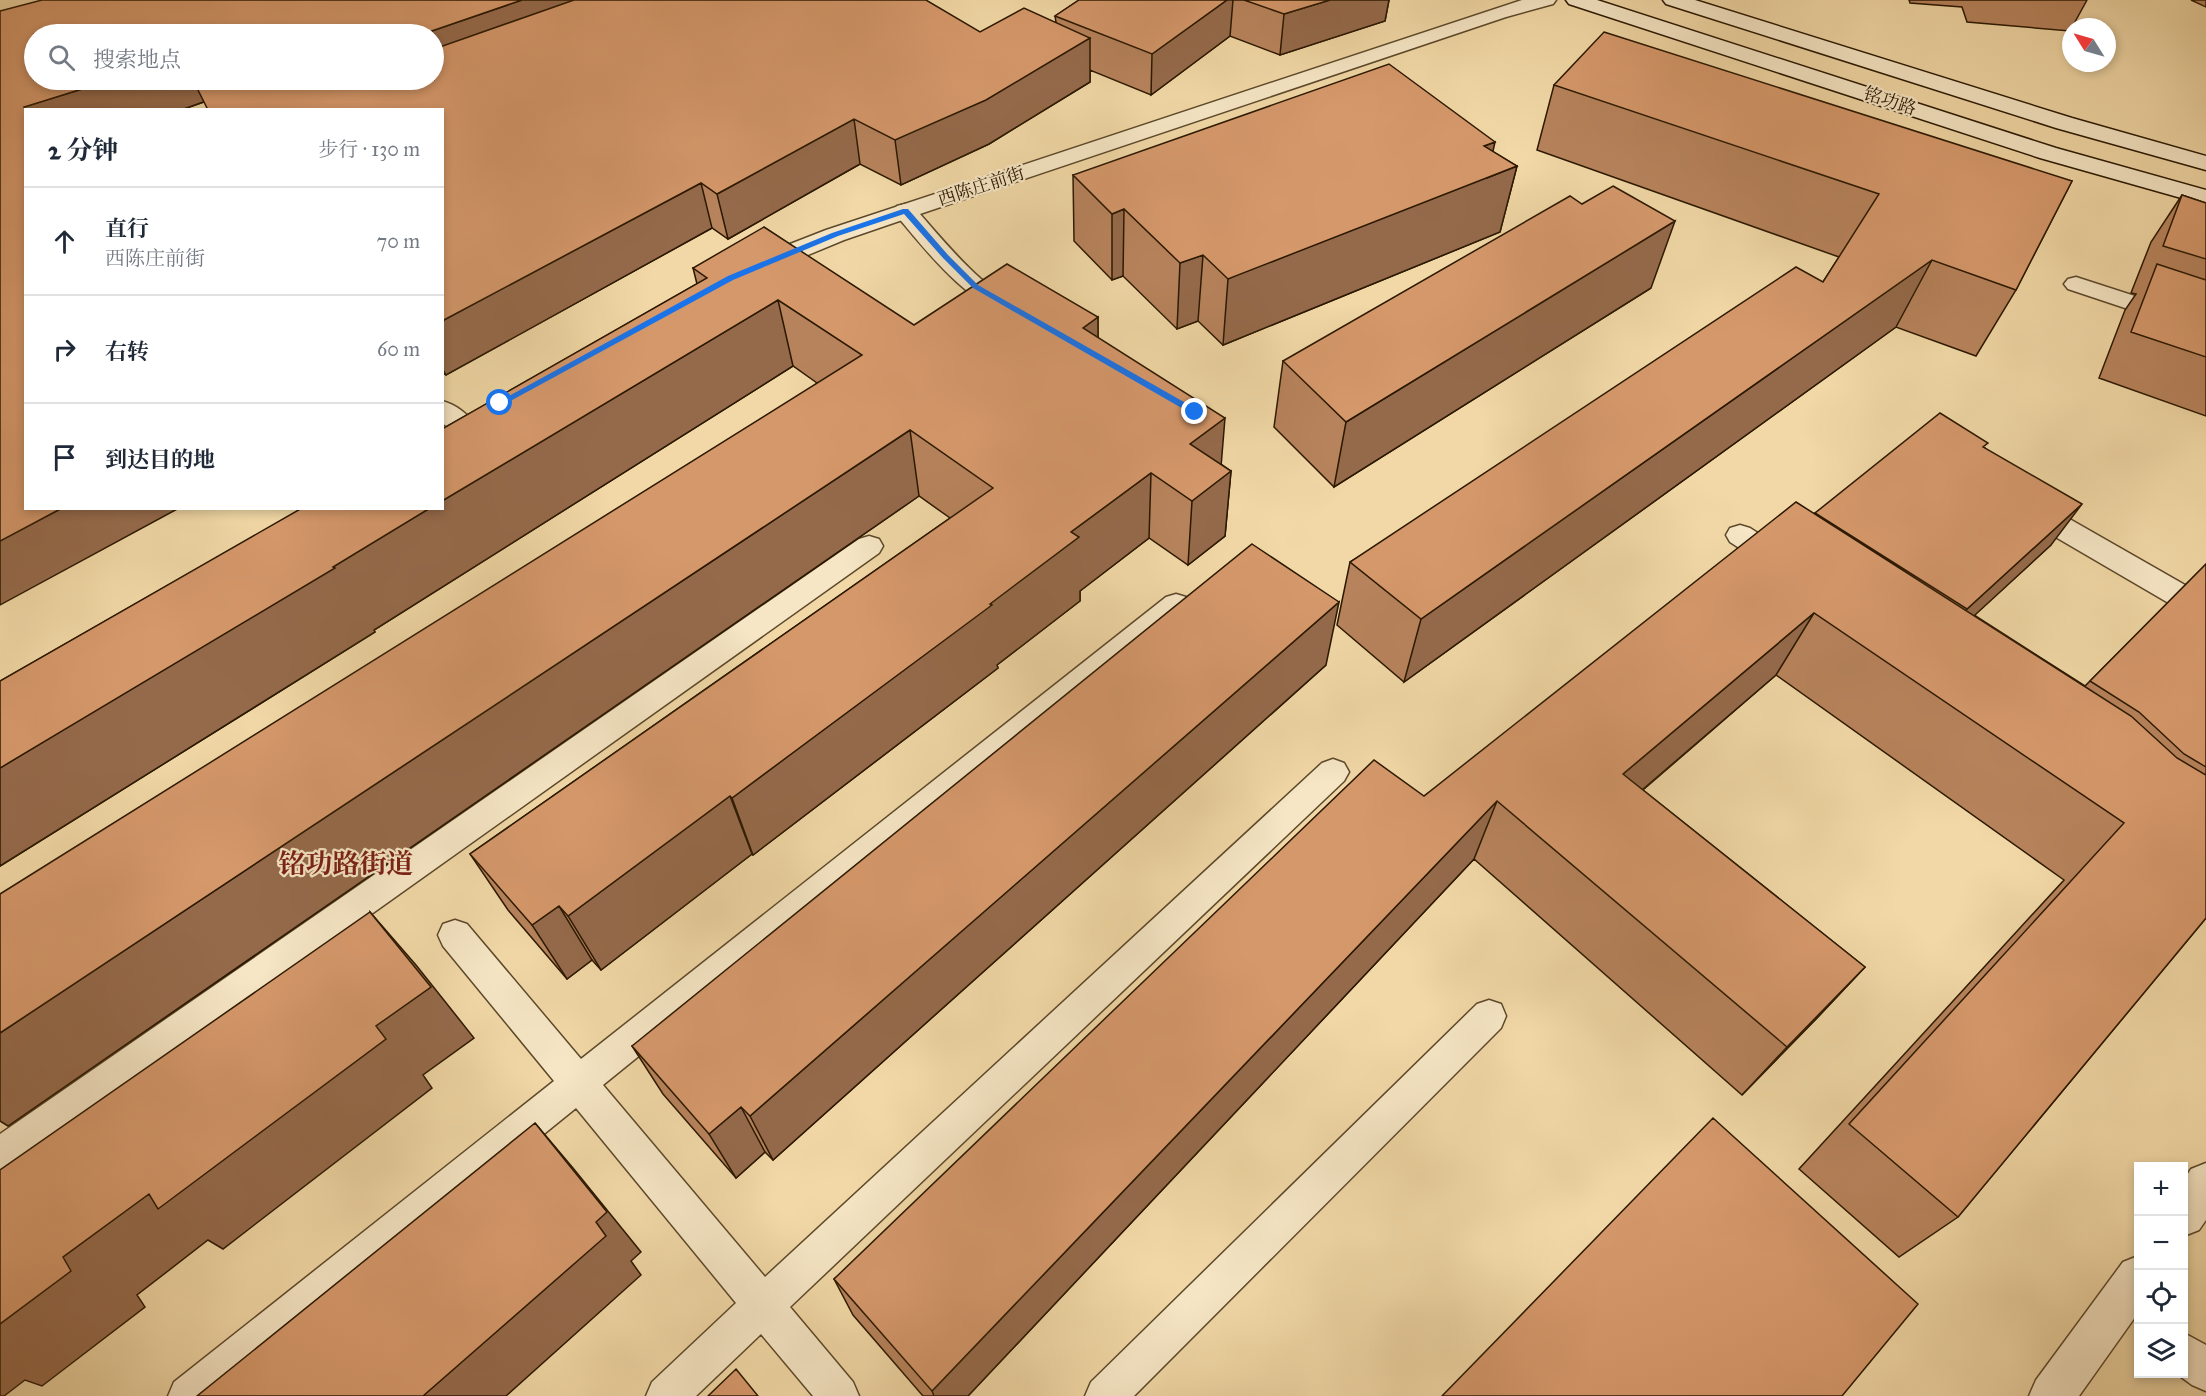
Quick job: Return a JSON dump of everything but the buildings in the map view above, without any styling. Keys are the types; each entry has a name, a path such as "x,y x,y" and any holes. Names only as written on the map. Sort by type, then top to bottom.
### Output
{"main road":[{"name":"西陈庄前街","path":"741,274 835,235 905,211 1488,17 1546,0"},
{"name":"铭功路","path":"1576,0 2048,153 2206,198"},
{"name":"铭功路","path":"1673,0 2064,123 2206,163"},
{"path":"2188,1209 2206,1184"},
{"path":"2052,1396 2132,1299"}],"lane":[{"path":"905,211 945,257 975,286 1025,315"},
{"path":"2076,284 2206,327"},
{"path":"2004,494 2206,611"},
{"path":"1740,535 1809,581"},
{"path":"0,1156 869,546"},
{"path":"188,1396 1176,605"},
{"path":"666,1396 1333,772"},
{"path":"455,935 839,1396"},
{"path":"1105,1396 1489,1016"},
{"path":"2188,1356 2206,1371"}],"district":[{"name":"铭功路街道","path":"346,863"}],"route":[{"path":"500,403 731,278 835,235 905,211 945,257 975,286 1195,412"}]}
